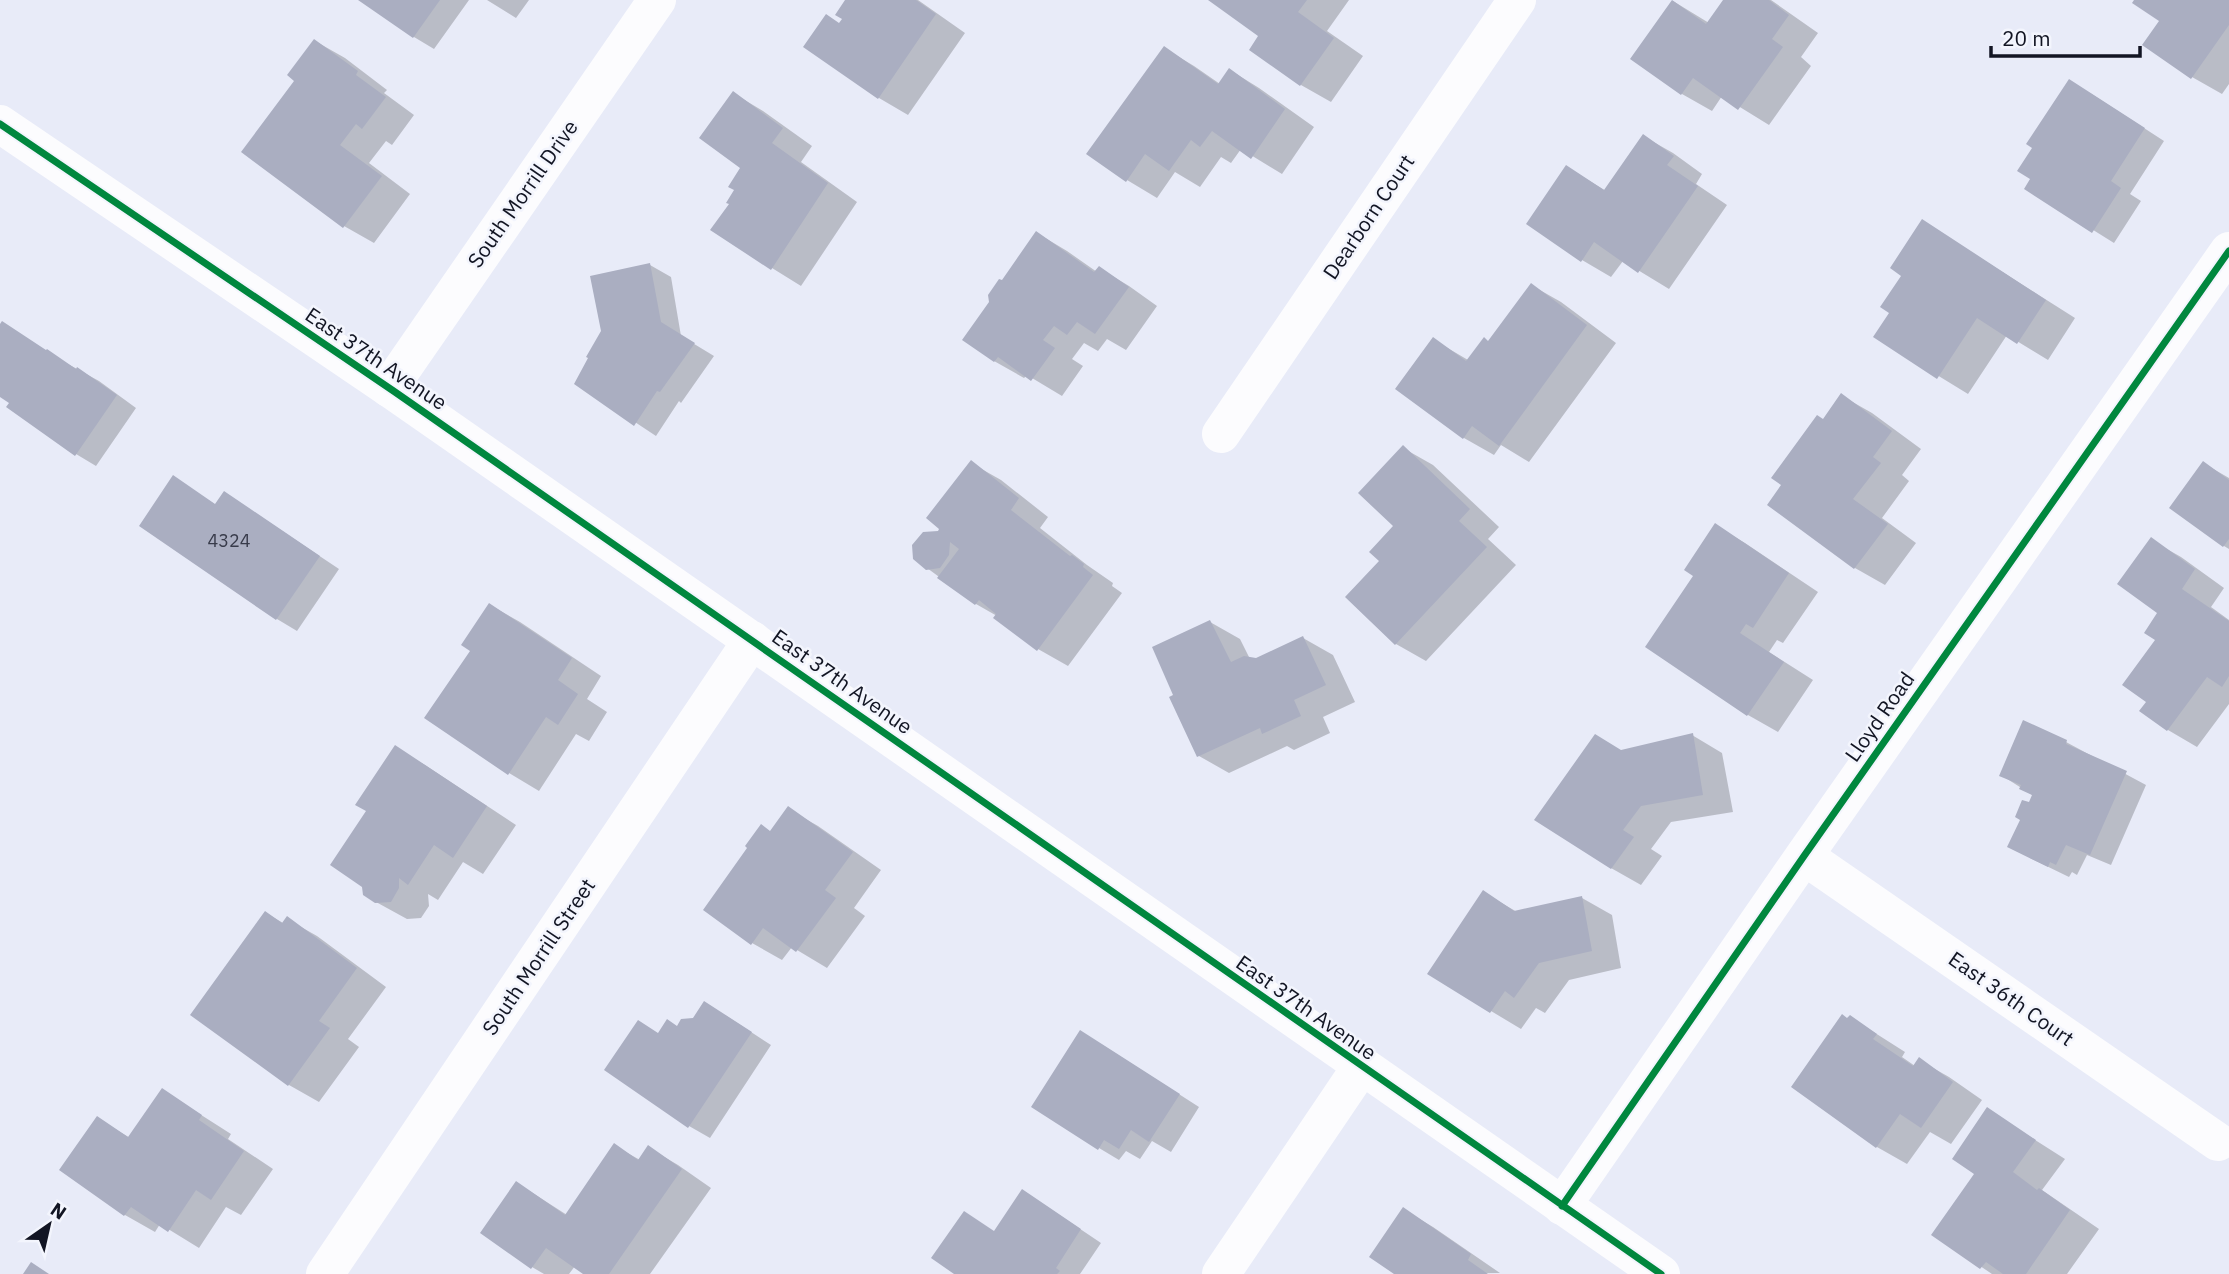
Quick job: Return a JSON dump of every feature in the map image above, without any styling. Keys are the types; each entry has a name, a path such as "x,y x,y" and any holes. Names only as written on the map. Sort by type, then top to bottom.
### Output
{"street":[{"name":"South Morrill Drive","path":"389,388 657,0"},
{"name":"Dearborn Court","path":"1221,434 1517,0"},
{"name":"East 37th Avenue","path":"0,124 389,388 1661,1274"},
{"name":"Lloyd Road","path":"1562,1206 1804,856 2227,257"},
{"name":"South Morrill Street","path":"325,1274 752,640"},
{"name":"East 36th Court","path":"1804,856 2218,1142"},
{"path":"1221,1274 1361,1067"}],"building":[{"path":"358,0 440,0 413,38"},
{"path":"845,0 916,0 936,14 878,99 803,47 826,14 839,23 842,19 835,15"},
{"path":"1208,0 1307,0 1298,12 1334,38 1300,86 1249,50 1258,36"},
{"path":"1672,0 1706,24 1723,0 1769,0 1789,15 1772,39 1783,47 1738,110 1693,78 1681,95 1630,59"},
{"path":"2134,0 2229,0 2229,25 2191,79 2142,45 2159,21 2132,3"},
{"path":"314,39 358,71 356,75 386,97 362,129 356,124 340,145 382,176 343,228 241,152 294,81 287,75"},
{"path":"1164,46 1218,84 1229,68 1285,109 1251,159 1212,131 1200,147 1191,140 1169,171 1145,154 1126,182 1086,154"},
{"path":"2069,79 2145,128 2111,181 2121,188 2092,233 2024,189 2030,179 2017,171 2032,148 2026,144"},
{"path":"733,91 783,128 772,143 828,183 771,270 710,230 729,204 726,203 734,190 728,187 740,168 699,138"},
{"path":"1643,134 1674,156 1667,165 1698,186 1638,273 1594,242 1581,262 1526,224 1566,165 1604,190"},
{"path":"1922,219 2046,300 2017,344 1977,318 1937,379 1873,337 1889,313 1880,307 1901,276 1890,268"},
{"path":"1036,231 1094,272 1099,266 1129,287 1095,334 1077,322 1067,335 1054,326 1043,340 1055,348 1031,381 998,357 994,362 962,340 989,302 988,295 999,279 1002,280"},
{"path":"650,263 661,322 695,343 660,392 657,391 634,426 574,384 601,331 590,276"},
{"path":"1531,283 1587,325 1499,446 1472,426 1463,439 1395,389 1433,337 1466,361 1484,337 1488,341"},
{"path":"2,321 117,395 75,456 6,407 9,403 0,397"},
{"path":"1841,393 1892,431 1873,457 1881,463 1853,499 1888,524 1854,569 1767,505 1781,485 1771,478 1817,415 1823,419"},
{"path":"1403,445 1470,509 1459,521 1487,547 1395,645 1345,597 1379,561 1369,552 1393,526 1358,493"},
{"path":"971,460 1019,498 1011,510 1084,564 1083,567 1093,575 1037,651 993,618 996,614 979,600 975,605 937,578 959,549 950,542 949,555 940,568 926,570 913,559 912,545 923,532 939,529 926,518"},
{"path":"2203,461 2229,480 2229,539 2223,547 2169,508"},
{"path":"173,475 215,504 224,491 320,556 276,620 139,526"},
{"path":"1715,523 1789,573 1753,628 1746,624 1740,633 1784,662 1747,716 1645,647 1693,576 1684,570"},
{"path":"2151,537 2195,569 2182,589 2229,621 2229,676 2222,687 2207,677 2167,731 2139,711 2146,702 2122,685 2155,640 2144,633 2157,613 2117,584"},
{"path":"489,603 572,658 558,680 578,694 558,725 546,717 508,775 424,718 470,651 461,645"},
{"path":"1210,620 1231,662 1244,656 1256,658 1303,636 1326,685 1294,700 1301,716 1262,734 1260,728 1197,757 1169,697 1173,695 1152,647"},
{"path":"2023,720 2067,740 2066,744 2127,771 2090,855 2066,845 2056,865 2050,862 2048,867 2007,847 2020,820 2015,817 2022,800 2029,802 2032,795 2019,789 2021,785 1999,776"},
{"path":"1693,733 1703,795 1641,806 1623,830 1634,837 1611,869 1534,820 1595,734 1621,750"},
{"path":"395,745 487,806 453,858 434,845 408,885 399,878 399,888 391,902 375,903 363,895 362,887 330,865 366,811 355,805"},
{"path":"788,806 853,852 825,890 836,898 796,952 763,928 751,945 703,910 761,824 770,831"},
{"path":"1483,890 1514,911 1582,896 1592,951 1539,963 1514,998 1505,991 1490,1013 1427,974"},
{"path":"265,911 282,923 287,916 357,968 319,1021 330,1028 288,1086 190,1015"},
{"path":"704,1001 752,1032 688,1128 604,1070 638,1020 658,1033 667,1019 677,1026 681,1019 693,1018"},
{"path":"1842,1014 1847,1018 1850,1015 1877,1034 1873,1039 1913,1066 1919,1057 1953,1082 1921,1128 1900,1114 1876,1148 1791,1087"},
{"path":"1080,1030 1180,1094 1149,1142 1131,1130 1119,1149 1104,1140 1098,1150 1031,1107"},
{"path":"162,1088 202,1115 199,1120 244,1151 211,1200 196,1190 168,1232 131,1207 124,1216 59,1170 97,1116 128,1137"},
{"path":"1987,1107 2036,1140 2013,1172 2070,1210 2026,1274 2003,1274 1986,1262 1980,1269 1931,1235 1974,1174 1952,1159"},
{"path":"614,1143 638,1160 648,1145 682,1169 609,1274 583,1274 546,1248 531,1269 480,1233 516,1181 565,1215"},
{"path":"1022,1189 1081,1229 1056,1268 1060,1271 1057,1274 954,1274 931,1258 964,1211 994,1231"},
{"path":"1403,1207 1471,1254 1468,1260 1488,1274 1394,1274 1369,1257"},
{"path":"31,1262 49,1274 23,1274"}],"cycle path":[{"path":"0,124 395,392 1661,1274"},
{"path":"1562,1206 2229,251"}]}
